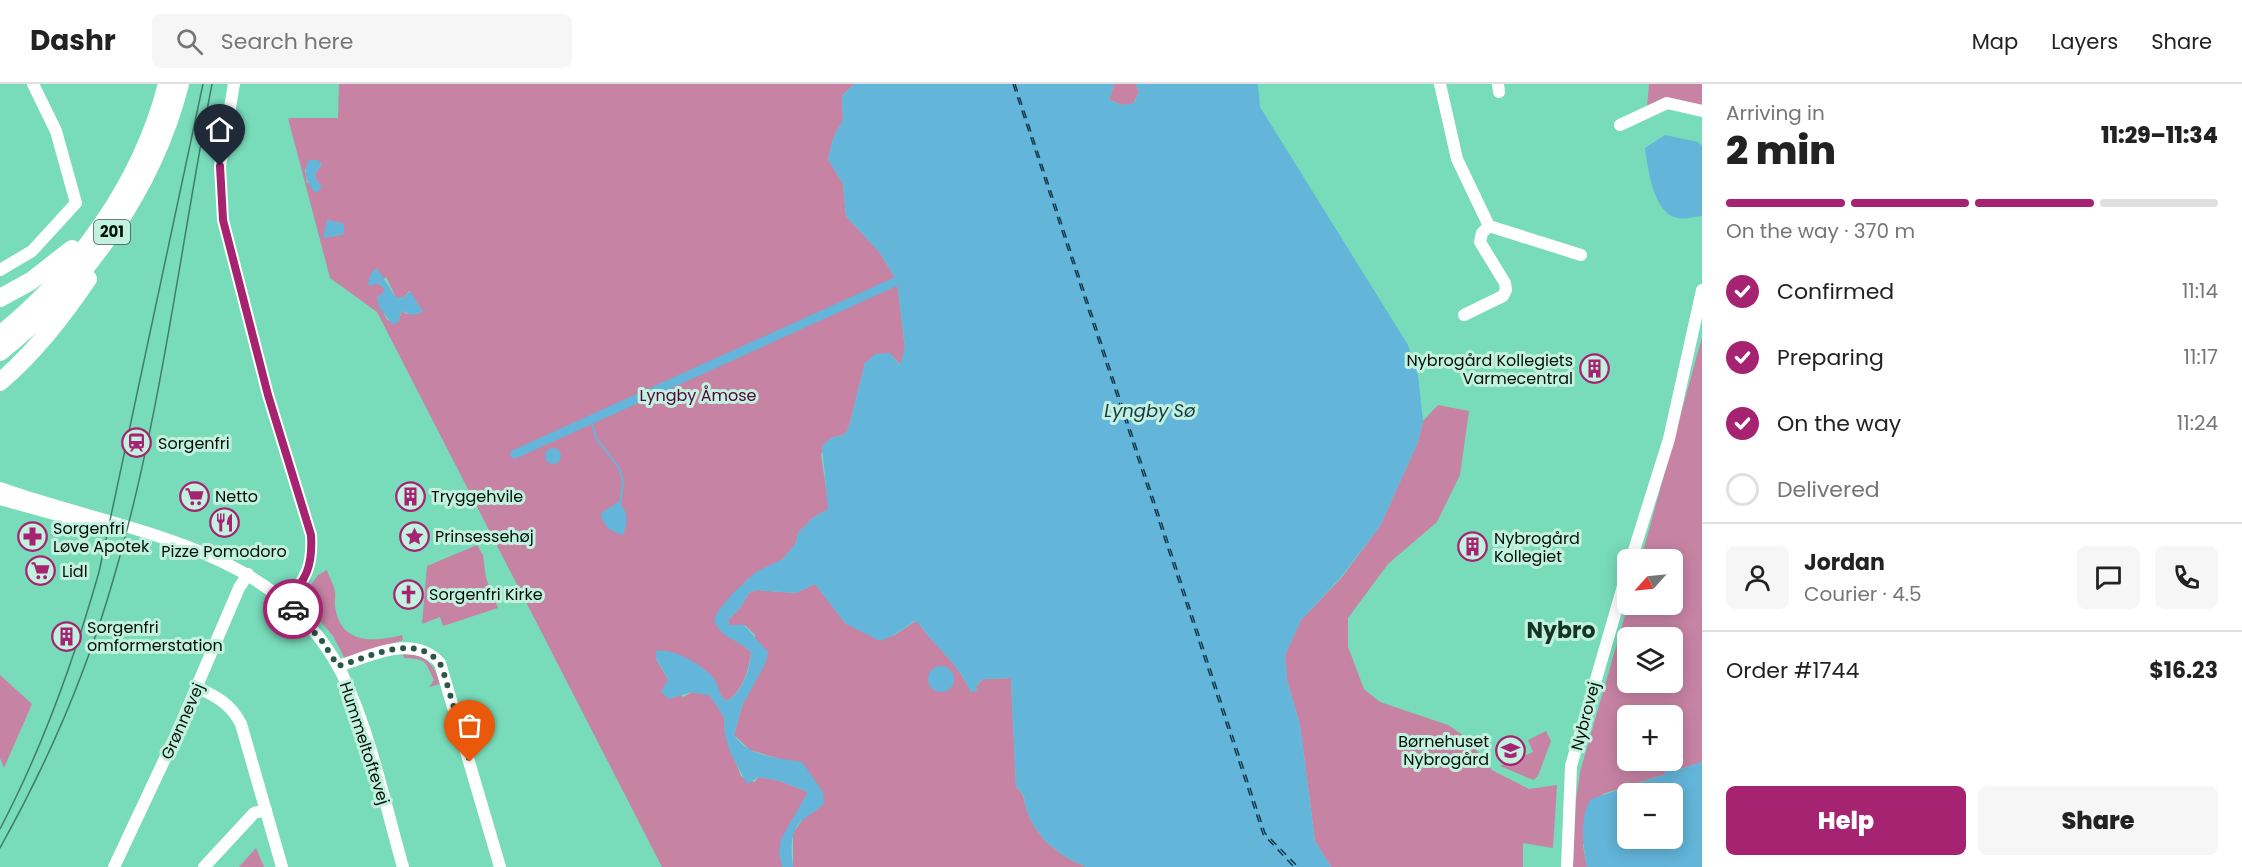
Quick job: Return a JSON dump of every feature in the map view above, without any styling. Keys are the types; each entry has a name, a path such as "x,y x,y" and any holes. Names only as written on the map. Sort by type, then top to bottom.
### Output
{"highway":[{"name":"201","path":"0,335 46,294 87,245 123,191 155,123 167,84"},
{"name":"201","path":"0,352 56,302 90,262 121,219 158,151 180,84"},
{"path":"0,298 57,263 79,242 123,191"},
{"path":"0,382 24,361 57,325 103,259 121,219"}],"street":[{"path":"0,270 32,251 76,203 56,131 33,84"},
{"path":"234,84 220,166 223,220 268,395 311,535 313,556 307,575 287,603"},
{"path":"1440,84 1457,159 1489,226 1581,255"},
{"path":"1620,125 1667,103 1702,111"},
{"path":"1464,315 1503,296 1506,290 1505,283 1480,242 1482,233 1489,226"},
{"path":"1634,549 1669,439 1702,290"},
{"name":"Hummeltoftevej","path":"0,488 86,519"},
{"name":"Hummeltoftevej","path":"0,499 86,519 191,548 248,574 287,603 316,633 338,666 364,731 403,867"},
{"name":"Grønnevej","path":"114,867 197,687 239,588 248,574"},
{"name":"Nybrovej","path":"1567,867 1571,766 1617,607"},
{"path":"338,666 407,646 428,652 440,663 500,867"},
{"path":"197,687 224,701 234,710 241,724 282,867"},
{"path":"204,867 254,813 266,810"}],"green space":[{"name":"Lyngby Åmose","path":"339,84 854,84 842,96 843,120 834,136 828,159 843,184 846,216 880,253 897,281 905,348 901,365 889,353 865,363 849,427 844,435 831,438 821,454 829,509 814,517 798,533 796,543 783,559 749,578 718,611 739,642 751,652 747,672 732,698 726,701 703,670 691,661 676,658 656,659 668,679 683,697 692,692 710,695 724,717 725,735 741,776 754,782 759,777 780,781 808,792 801,806 782,867 662,867 377,312 330,278 288,118 338,118","holes":["322,164 315,174 317,181 307,183 305,169","327,220 344,224 344,234 329,237","386,277 396,298 404,297 409,291 423,312 407,314 402,311 398,322 387,320 377,298 384,292 384,288 377,283"]},
{"path":"1114,84 1136,84 1139,92 1133,104 1122,105 1109,100"},
{"path":"1649,84 1702,84 1702,106 1647,107"},
{"path":"1702,337 1702,762 1683,768 1683,705 1617,705 1617,771 1665,771 1666,774 1638,783 1617,783 1617,790 1603,794 1583,845 1587,867 1573,867 1576,800 1580,772 1617,643 1617,693 1683,693 1683,627 1622,627 1625,615 1683,615 1683,549 1644,549"},
{"path":"1438,405 1469,411 1460,475 1437,522 1388,564 1348,618 1348,647 1364,689 1380,702 1448,725 1466,737 1492,770 1529,789 1557,785 1553,848 1523,843 1523,867 1331,867 1315,841 1300,725 1287,680 1285,655 1301,620 1342,577 1380,526 1418,442 1423,421"},
{"path":"477,545 483,555 486,578 498,608 443,626 440,617 422,624 427,566"},
{"path":"327,570 334,589 338,619 344,628 360,638 380,639 402,635 403,640 345,659 333,636 301,599 318,575"},
{"path":"815,584 846,624 893,636 916,621 958,669 971,692 983,679 1011,678 1016,787 1023,795 1031,821 1051,846 1087,867 793,867 793,833 803,819 824,803 776,758 750,750 734,735 742,706 753,684 755,635 745,625 729,625 728,620 740,608 749,593 757,590 796,593"},
{"path":"403,654 417,655 428,661 440,684 429,687 434,680 427,665 421,660 404,658"},
{"path":"0,675 32,704 4,768 0,758"},
{"path":"1546,731 1551,741 1538,776 1533,780 1500,766 1533,752 1528,740"},
{"path":"256,848 264,867 239,867"}],"water":[{"name":"Lyngby Sø","path":"854,84 1114,84 1109,100 1122,105 1134,103 1139,92 1136,84 1258,84 1260,107 1408,345 1418,375 1423,421 1418,442 1380,526 1341,577 1301,620 1285,655 1287,680 1300,725 1315,841 1331,867 1087,867 1068,858 1051,846 1037,830 1027,811 1023,795 1016,787 1011,678 983,679 977,685 977,691 971,692 958,669 915,621 880,641 846,624 815,584 796,593 757,590 749,593 740,608 728,620 729,625 744,625 768,652 766,662 742,706 734,735 747,748 756,752 774,758 802,762 823,792 824,803 796,828 792,847 793,867 782,867 779,853 781,839 808,792 780,781 759,777 747,784 730,752 725,735 724,717 710,696 692,692 669,699 661,692 668,679 656,658 656,651 671,652 696,664 715,680 726,701 737,693 747,673 751,652 721,631 714,620 718,611 733,593 756,572 783,559 796,543 798,533 814,517 828,509 822,446 831,438 844,435 849,427 865,363 875,354 890,353 900,365 905,348 897,281 880,253 846,216 843,184 828,159 834,136 843,120 842,96"},
{"path":"1665,135 1698,142 1702,146 1702,216 1684,219 1670,215 1657,199 1650,178 1645,148"},
{"path":"309,160 317,160 322,164 315,174 322,186 319,191 314,192 307,180 306,169"},
{"path":"327,220 344,224 344,234 323,238"},
{"path":"377,268 396,298 404,297 410,291 423,312 413,315 402,311 398,322 393,325 379,307 377,298 384,292 384,288 377,283 370,286 368,283 371,273"},
{"path":"550,448 556,448 561,456 559,462 550,464 545,459 545,453"},
{"path":"618,502 624,509 626,517 623,535 608,528 603,522 601,513"},
{"path":"941,666 950,670 954,679 950,688 941,692 932,688 928,679 932,670"},
{"path":"1702,762 1702,867 1587,867 1583,823 1587,807 1591,799 1617,790 1617,849 1683,849 1683,783 1639,783 1666,774 1665,771 1683,771 1683,768"}],"waterway":[{"path":"515,454 897,281"},
{"path":"591,419 596,438 619,468 623,481 620,504"}],"ferry route":[{"path":"1013,84 1263,834 1294,867"},
{"path":"1015,84 1265,833 1298,867"}],"tram line":[{"path":"0,829 44,735 79,638 99,572 203,84"},
{"path":"0,848 18,816 65,716 92,647 114,577 145,456 212,84"}],"way so far":[{"path":"293,609 322,641 338,666 407,646 428,652 435,658 442,667 470,762"}],"place":[{"name":"Nybrogård Kollegiets Varmecentral","path":"1594,369"},
{"name":"Sorgenfri","path":"137,443"},
{"name":"Netto","path":"194,496"},
{"name":"Tryggehvile","path":"410,496"},
{"name":"Pizze Pomodoro","path":"224,523"},
{"name":"Prinsessehøj","path":"414,536"},
{"name":"Sorgenfri Løve Apotek","path":"32,537"},
{"name":"Nybrogård Kollegiet","path":"1473,547"},
{"name":"Lidl","path":"41,571"},
{"name":"Sorgenfri Kirke","path":"408,594"},
{"name":"Sorgenfri omformerstation","path":"66,636"},
{"name":"Børnehuset Nybrogård","path":"1510,750"}],"district":[{"name":"Nybro","path":"1561,630"}],"route":[{"path":"220,166 223,220 268,395 311,535 313,556 307,575 287,603 293,609"}]}
